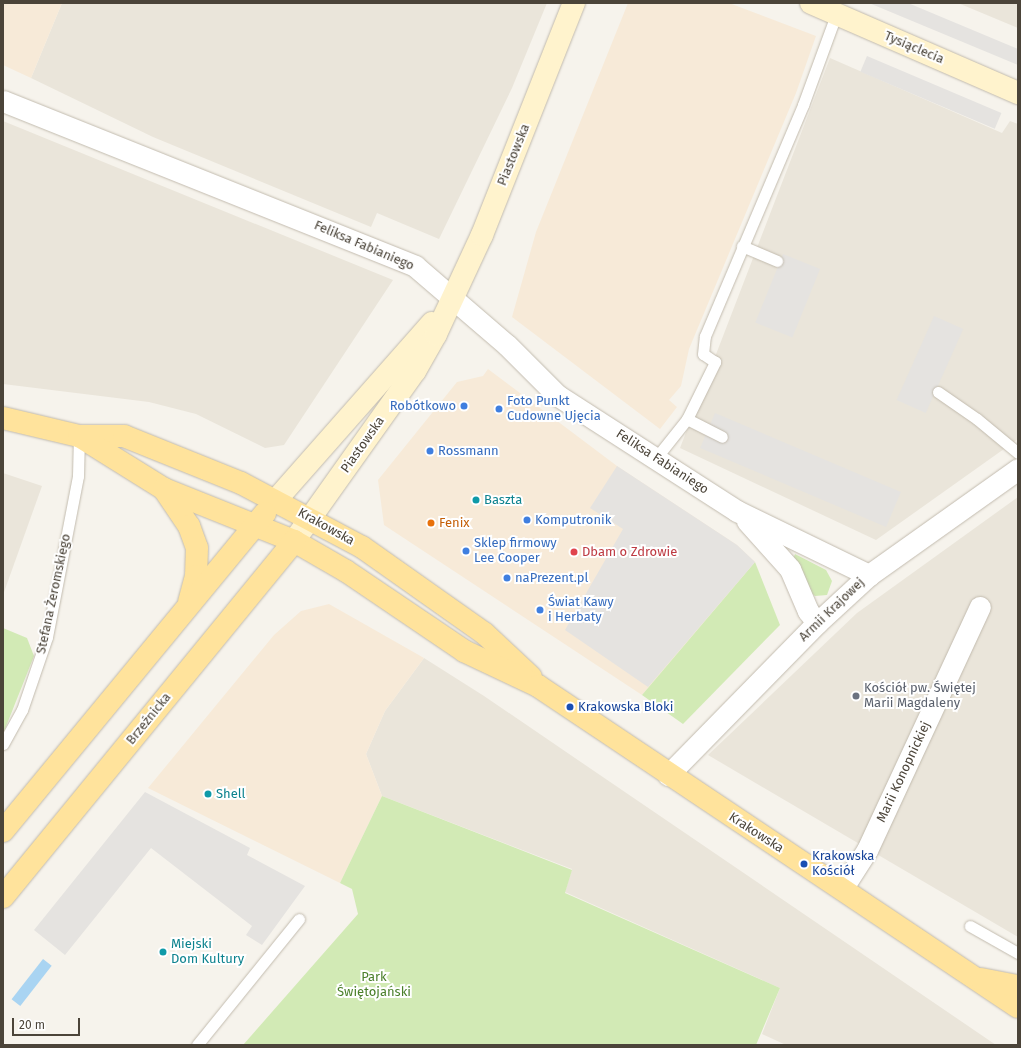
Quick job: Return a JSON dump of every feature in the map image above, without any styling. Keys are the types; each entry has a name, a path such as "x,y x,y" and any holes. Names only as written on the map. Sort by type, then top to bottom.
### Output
{"main road":[{"name":"Krakowska","path":"3,418 79,436 124,436 240,483 276,500 362,547 484,633 520,664 538,686"},
{"name":"Krakowska","path":"79,436 164,489 256,523 294,541 346,571 464,651 538,686 668,775 976,978 1018,1008"},
{"path":"164,489 189,526 197,548 196,576 188,605"},
{"path":"3,831 276,500"},
{"name":"Brzeźnicka","path":"3,897 294,541"},
{"name":"Krakowska","path":"976,978 1018,986"}],"street":[{"name":"Piastowska","path":"294,541 415,371 482,235 574,3"},
{"name":"Tysiąclecia","path":"811,3 1018,93"},
{"name":"Feliksa Fabianiego","path":"3,101 402,259 557,394 737,511 869,575"},
{"name":"Piastowska","path":"276,500 450,300"},
{"name":"Armii Krajowej","path":"668,775 818,623 869,575 1018,469"},
{"name":"Feliksa Fabianiego","path":"737,511 786,563 808,611 818,623"},
{"name":"Marii Konopnickiej","path":"842,889 867,850 980,608"}],"lane":[{"path":"656,458 687,419 715,362 703,354 705,336 803,105 836,15"},
{"path":"742,246 777,261"},
{"path":"938,392 977,419 1018,453"},
{"path":"687,419 722,436"},
{"name":"Stefana Żeromskiego","path":"3,744 22,710 47,638 78,476 79,436"},
{"path":"197,1045 299,919"},
{"path":"970,926 1018,953"}],"shaded area":[{"path":"3,3 62,3 31,78 3,65"},
{"path":"62,3 547,3 512,88 439,239 377,213 371,227 153,137 31,78"},
{"path":"628,3 729,3 816,36 796,93 689,349 681,386 669,400 677,407 660,429 512,317 536,232"},
{"path":"869,3 908,3 1018,49 1018,65"},
{"path":"958,3 1018,3 1018,28"},
{"path":"867,56 1001,113 995,129 860,72"},
{"path":"830,58 1002,133 1010,121 1018,124 1018,439 876,540 680,448"},
{"path":"3,121 393,280 284,445 265,448 196,414 149,402 3,384"},
{"path":"783,254 820,269 792,338 755,323"},
{"path":"934,316 963,329 926,413 897,400"},
{"path":"488,369 617,466 737,545 755,562 642,695 384,525 378,480 457,382 483,376"},
{"path":"715,413 901,492 886,527 700,448"},
{"path":"617,466 737,545 755,562 648,687 565,630 623,529 590,508"},
{"path":"3,473 42,486 3,595"},
{"path":"1018,497 1018,937 708,755 857,613"},
{"path":"329,604 424,658 385,711 366,754 382,796 340,883 148,788 274,635 301,611"},
{"path":"424,658 484,696 996,1045 786,1045 762,1034 780,988 565,892 572,869 382,796 366,754 385,711"},
{"path":"145,792 250,848 247,855 305,886 262,945 246,935 252,926 151,848 65,955 34,930"}],"green space":[{"path":"795,554 826,570 832,581 827,595 815,596 810,592 793,559"},
{"path":"755,562 780,625 683,724 642,695"},
{"path":"3,628 27,638 34,656 3,734"},
{"name":"Park Świętojański","path":"382,796 572,870 565,893 780,988 756,1045 243,1045 358,914 352,889 340,883"}],"water":[{"path":"43,959 52,966 20,1006 12,999"}],"place":[{"name":"Robótkowo","path":"464,406"},
{"name":"Foto Punkt Cudowne Ujęcia","path":"499,409"},
{"name":"Rossmann","path":"430,451"},
{"name":"Baszta","path":"476,500"},
{"name":"Komputronik","path":"527,520"},
{"name":"Fenix","path":"431,523"},
{"name":"Sklep firmowy Lee Cooper","path":"466,551"},
{"name":"Dbam o Zdrowie","path":"574,552"},
{"name":"naPrezent.pl","path":"507,578"},
{"name":"Świat Kawy i Herbaty","path":"540,610"},
{"name":"Kościół pw. Świętej Marii Magdaleny","path":"856,696"},
{"name":"Krakowska Bloki","path":"570,707"},
{"name":"Shell","path":"208,794"},
{"name":"Krakowska Kościół","path":"804,864"},
{"name":"Miejski Dom Kultury","path":"163,952"}]}
